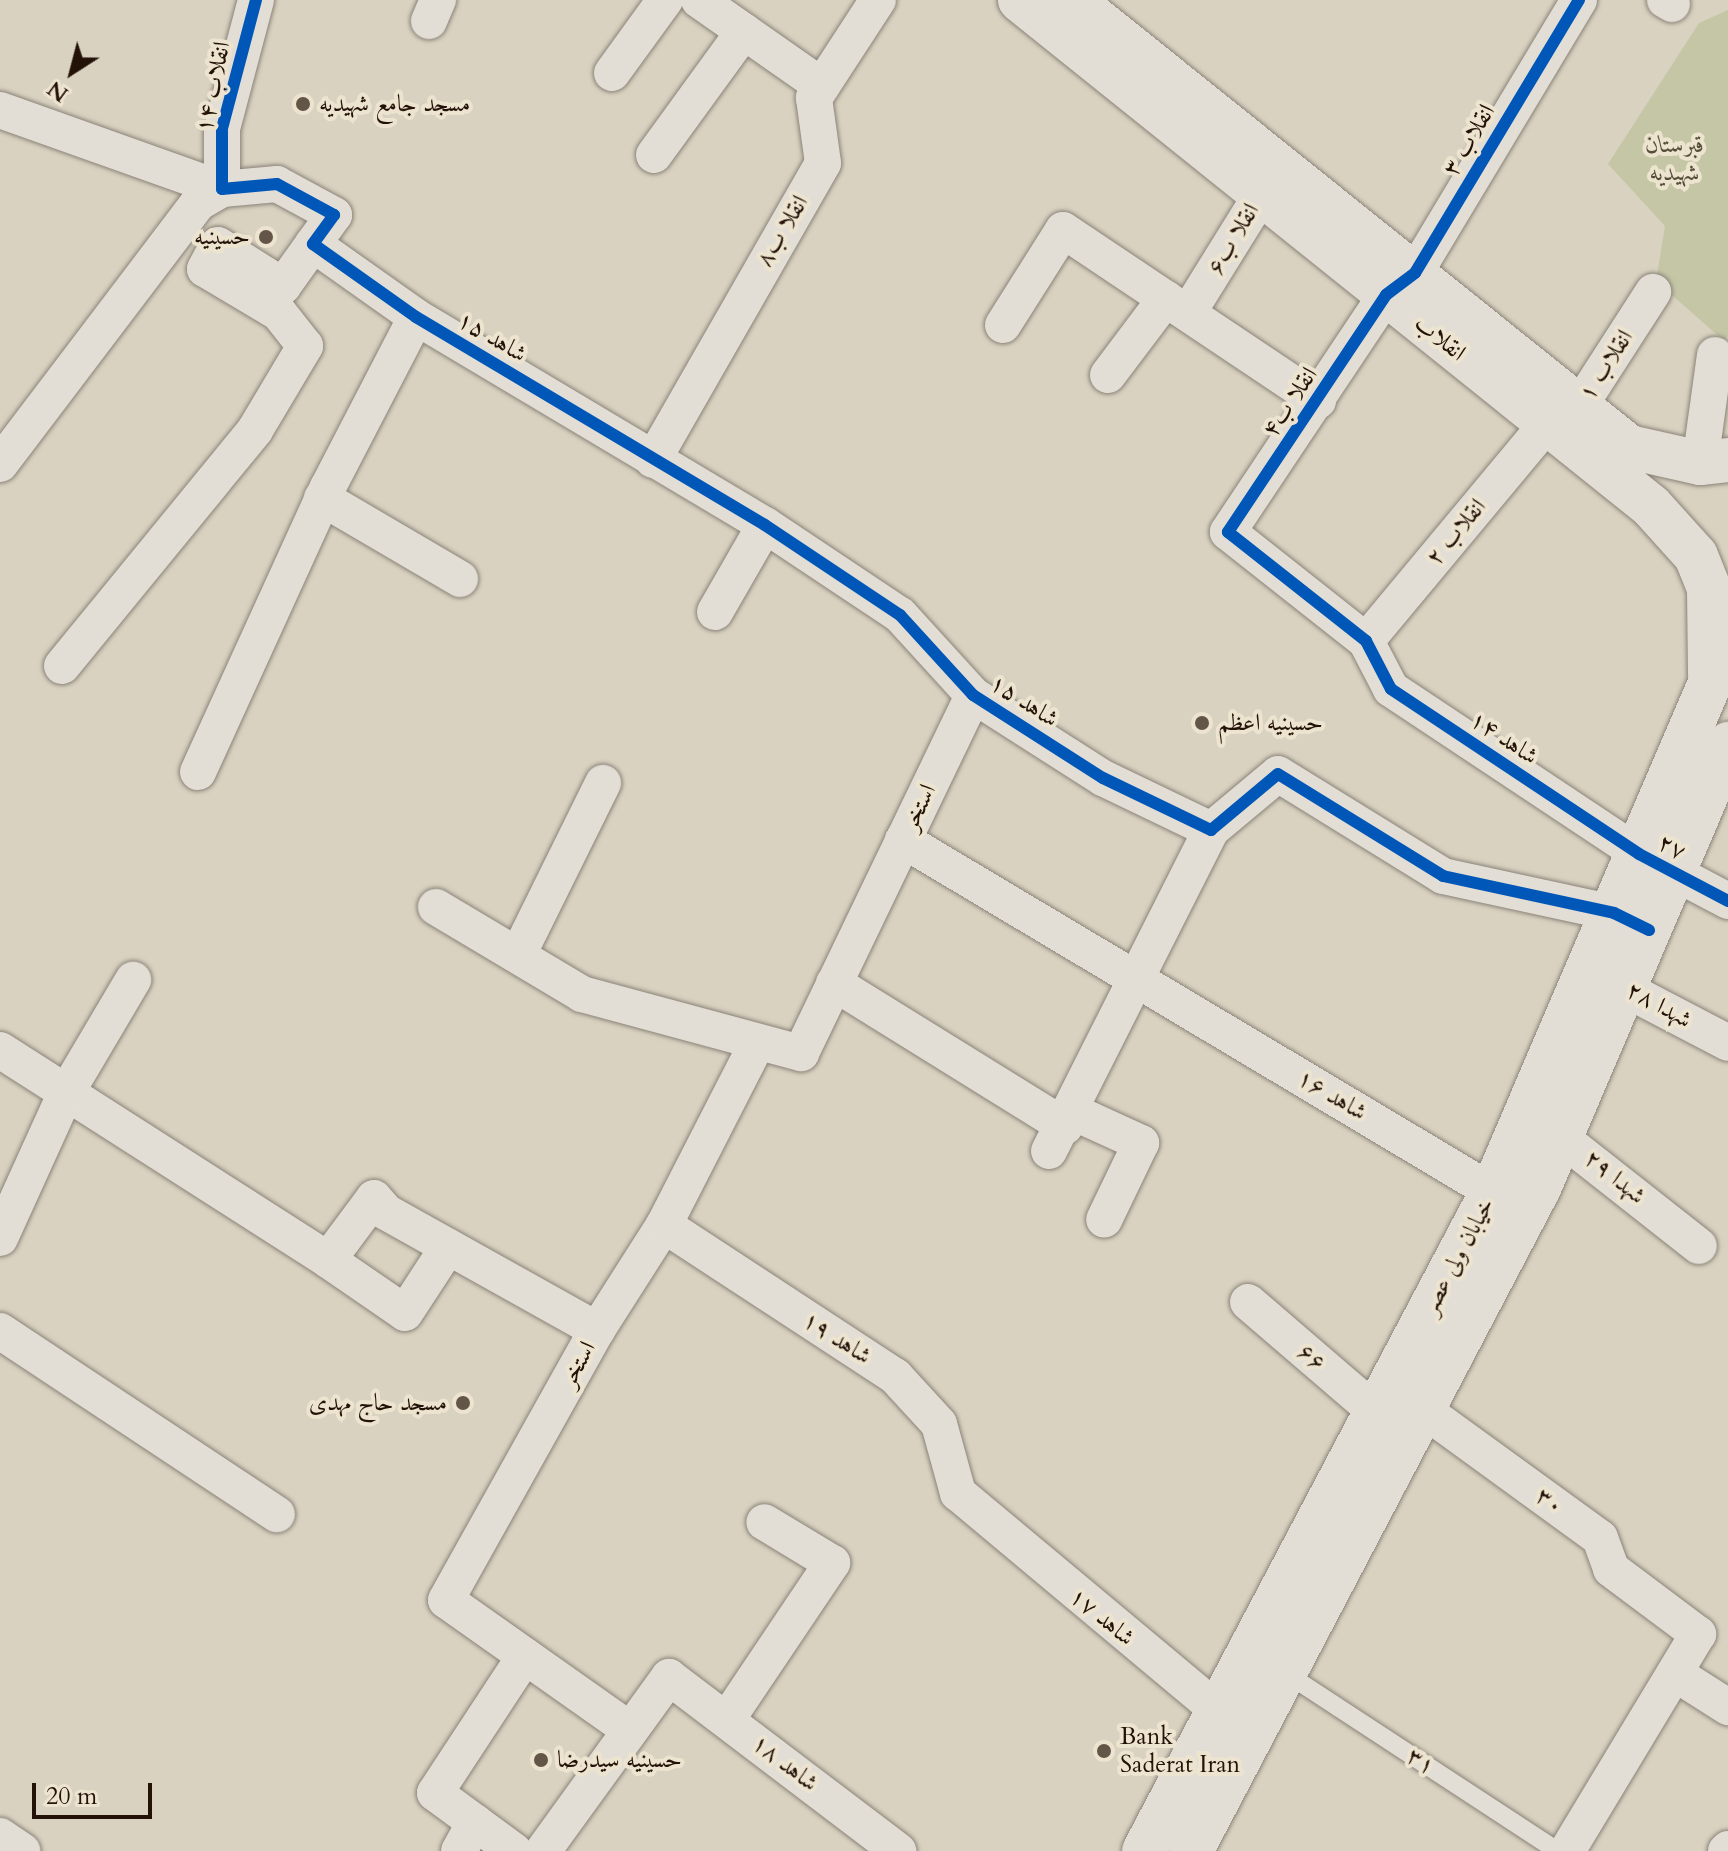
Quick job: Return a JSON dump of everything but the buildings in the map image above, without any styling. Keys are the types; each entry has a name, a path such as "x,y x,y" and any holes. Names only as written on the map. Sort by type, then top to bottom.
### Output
{"main road":[{"name":"انقلاب","path":"1020,0 1270,179 1563,416 1696,556 1709,589 1719,691"},
{"name":"انقلاب","path":"1095,7 1270,179"},
{"name":"انقلاب","path":"1563,416 1629,447 1714,461"},
{"name":"خیابان ولی عصر","path":"1234,1724 1284,1672 1421,1408 1656,864 1719,691 1728,641"},
{"name":"خیابان ولی عصر","path":"1656,864 1728,744"},
{"name":"خیابان ولی عصر","path":"1179,1844 1376,1412 1509,1201"}],"street":[{"name":"انقلاب ۱۴","path":"222,189 222,129 256,0"},
{"path":"612,73 665,0"},
{"path":"699,0 822,86"},
{"name":"انقلا ب۸","path":"653,460 823,163 814,98 878,0"},
{"name":"انقلاب ۳","path":"1400,284 1579,0"},
{"path":"654,155 744,31"},
{"path":"0,110 222,189 277,184 334,215 283,286 218,245 205,269 279,313 305,346 255,430 62,666"},
{"name":"انقلا ب۶","path":"1108,375 1177,306 1270,179"},
{"path":"0,464 198,203 222,189"},
{"path":"1003,325 1063,230 1318,401"},
{"path":"198,772 322,498 416,317 313,244"},
{"name":"انقلا ب۴","path":"1366,641 1228,532 1400,284"},
{"name":"انقلاب ۱","path":"1563,416 1653,292"},
{"name":"شاهد ۱۵","path":"416,317 765,525 900,615 973,695 1103,778 1211,830"},
{"path":"1714,461 1715,355"},
{"name":"انقلاب ۲","path":"1366,641 1563,416"},
{"path":"322,498 460,579"},
{"path":"715,612 765,525"},
{"name":"شاهد ۱۴","path":"1366,641 1391,689 1656,864"},
{"name":"استخر","path":"436,907 582,994 801,1053 973,695"},
{"path":"1062,1130 1211,830 1278,774 1443,876 1631,921"},
{"path":"518,955 603,783"},
{"name":"شاهد ۱۶","path":"903,840 1509,1201"},
{"name":"۲۷","path":"1656,864 1728,901"},
{"name":"شهدا ۲۸","path":"1607,978 1728,1043"},
{"path":"0,1238 65,1095 133,980"},
{"path":"834,983 1062,1130 1141,1143 1104,1220"},
{"name":"استخر","path":"630,1730 446,1600 597,1330 664,1225 757,1043"},
{"path":"0,1050 65,1095 328,1260 405,1313 448,1247"},
{"name":"شهدا ۲۹","path":"1544,1124 1699,1246"},
{"path":"328,1260 374,1198 386,1212 597,1330"},
{"name":"شاهد ۱۹","path":"664,1225 895,1376 939,1424 958,1493"},
{"name":"۶۶","path":"1248,1302 1376,1412"},
{"path":"0,1331 277,1514"},
{"path":"1376,1412 1421,1408"},
{"name":"۳۰","path":"1421,1408 1600,1538 1611,1569 1698,1634 1676,1674"},
{"name":"شاهد ۱۷","path":"958,1493 1234,1724"},
{"path":"728,1718 832,1563 764,1522"},
{"path":"514,1851 467,1837 435,1793 525,1656"},
{"path":"1567,1851 1676,1674 1728,1707"},
{"name":"شاهد ۱۸","path":"630,1730 669,1677 728,1718 898,1851"},
{"path":"543,1851 630,1730"},
{"path":"0,1836 22,1851"}],"lane":[{"name":"۳۱","path":"1284,1672 1558,1851"}],"green space":[{"name":"قبرستان شهیدیه","path":"1728,10 1728,336 1724,341 1656,281 1665,226 1608,164 1699,23"}],"cycle path":[{"path":"256,0 222,129 222,189 277,184 334,215 313,244 416,317 765,525 900,615 973,695 1103,778 1211,830 1278,774 1443,876 1614,913 1649,930"},
{"path":"1579,0 1415,273 1386,295 1228,532 1366,641 1391,689 1639,854 1728,901"}],"place":[{"name":"مسجد جامع شهیدیه","path":"303,104"},
{"name":"حسینیه","path":"266,237"},
{"name":"حسینیه اعظم","path":"1202,723"},
{"name":"مسجد حاج مهدی","path":"463,1403"},
{"name":"Bank Saderat Iran","path":"1104,1751"},
{"name":"حسینیه سیدرضا","path":"541,1760"}]}
